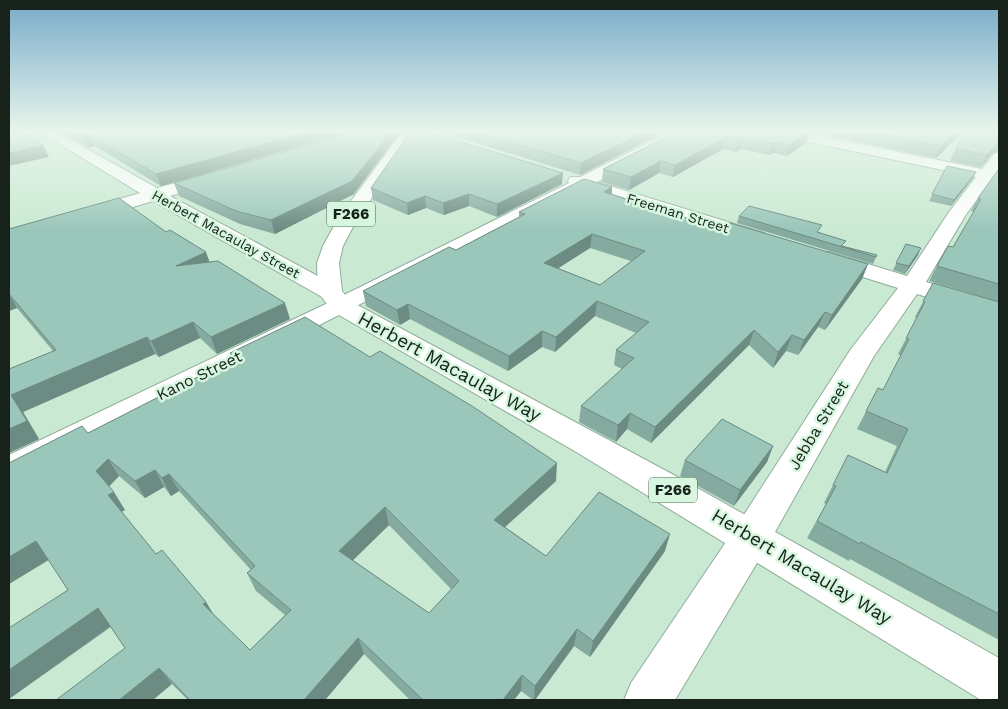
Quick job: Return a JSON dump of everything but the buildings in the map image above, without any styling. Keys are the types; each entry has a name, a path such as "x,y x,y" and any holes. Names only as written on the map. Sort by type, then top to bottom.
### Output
{"main road":[{"name":"Herbert Macaulay Street","path":"103,164 335,299"},
{"name":"F266","path":"335,299 328,263 332,246 346,220 386,164"},
{"name":"Kano Street","path":"9,470 165,391 335,299 617,164"},
{"path":"967,164 995,169"},
{"name":"Jebba Street","path":"648,700 752,536 861,355 912,285 956,216 995,169"},
{"name":"Freeman Street","path":"552,174 778,244"},
{"path":"73,219 222,175"},
{"path":"807,253 999,312"},
{"name":"Herbert Macaulay Way","path":"335,299 576,434 752,536 999,684"}]}
